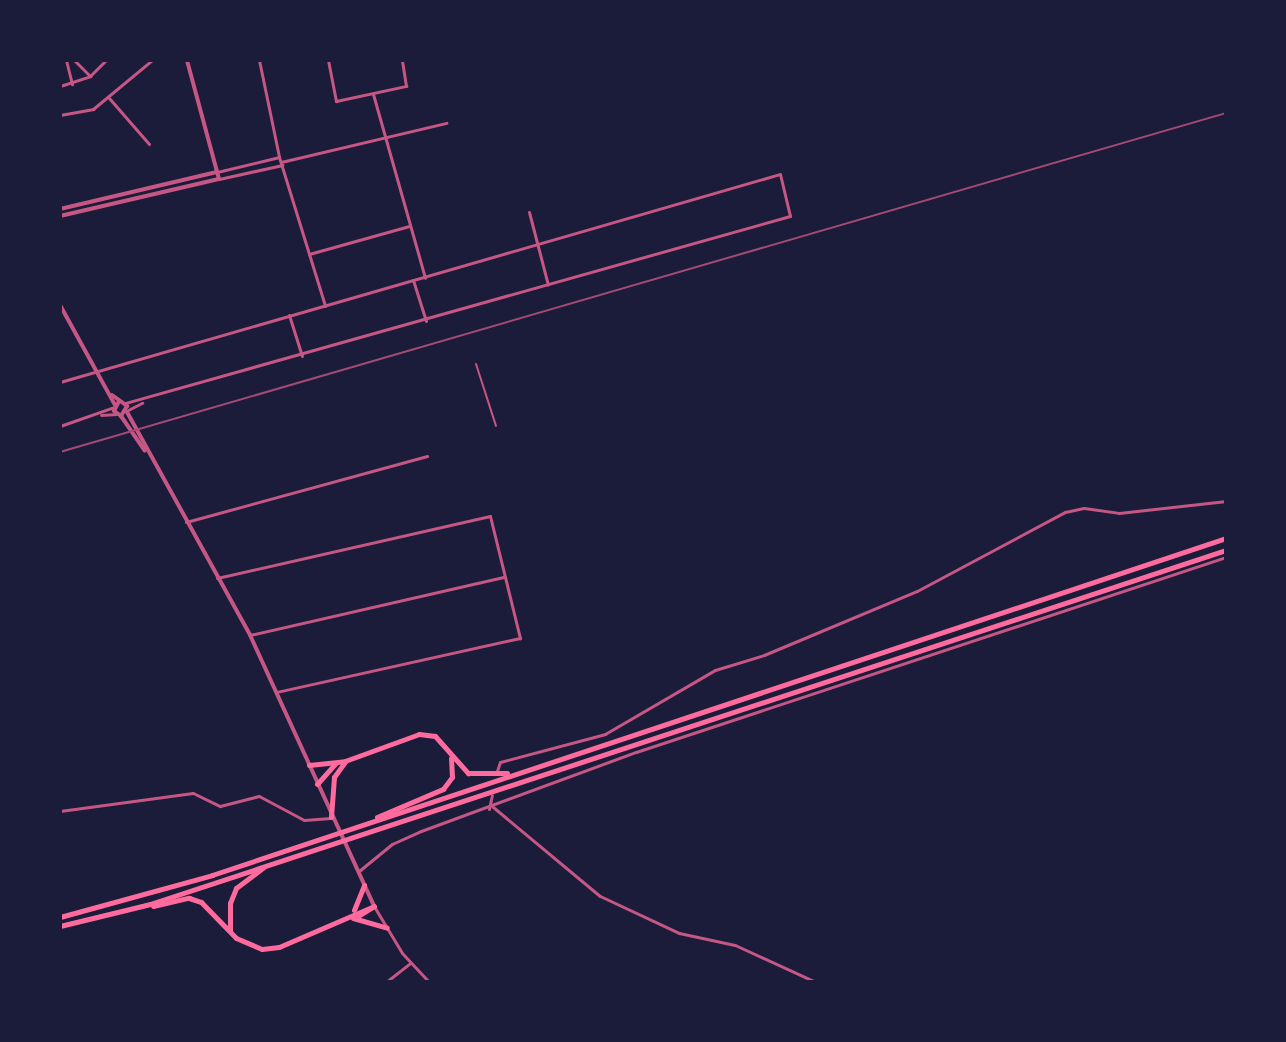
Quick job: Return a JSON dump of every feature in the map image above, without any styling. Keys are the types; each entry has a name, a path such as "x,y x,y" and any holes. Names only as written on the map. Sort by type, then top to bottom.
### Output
{"highway":[{"path":"60,917 137,899 1226,538"},
{"path":"131,909 1226,550"},
{"path":"309,765 336,764 419,734 435,736 451,757 480,776 524,770"},
{"path":"371,821 443,789 452,777 451,757"},
{"path":"331,817 334,777 345,761"},
{"path":"317,784 336,764"},
{"path":"317,784 334,777"},
{"path":"230,931 228,915 236,888 278,860"},
{"path":"352,916 364,885"},
{"path":"60,926 189,898 212,909 230,931 248,946 279,947 374,906"},
{"path":"352,916 387,928"}],"street":[{"path":"60,61 66,60 72,84"},
{"path":"74,60 90,76"},
{"path":"60,86 90,76 106,60"},
{"path":"60,115 93,109 152,60"},
{"path":"187,60 219,179"},
{"path":"259,60 281,161 325,306"},
{"path":"328,60 336,101 406,86 402,60"},
{"path":"373,94 425,278"},
{"path":"109,98 149,144"},
{"path":"60,209 446,123"},
{"path":"60,216 219,179 281,161"},
{"path":"60,382 780,174 790,216 145,401 118,404 97,415 60,426"},
{"path":"529,212 548,285"},
{"path":"309,254 409,226"},
{"path":"413,280 426,321"},
{"path":"60,305 250,635 374,906 410,963 429,982"},
{"path":"289,315 302,356"},
{"path":"476,364 496,426"},
{"path":"97,415 123,413 145,401"},
{"path":"118,404 123,413"},
{"path":"186,522 427,456"},
{"path":"497,771 500,762 605,734 715,670 764,655 917,591 1065,512 1084,508 1119,513 1226,501"},
{"path":"217,578 490,516 520,638 276,692"},
{"path":"358,872 392,844 636,752 1226,557"},
{"path":"250,635 505,576"},
{"path":"60,811 193,793 220,806 259,796 304,820 331,817"},
{"path":"491,808 492,795"},
{"path":"491,808 600,896 679,933 735,945 816,982"},
{"path":"386,982 410,963"}],"railway":[{"path":"60,452 1226,113"}]}
